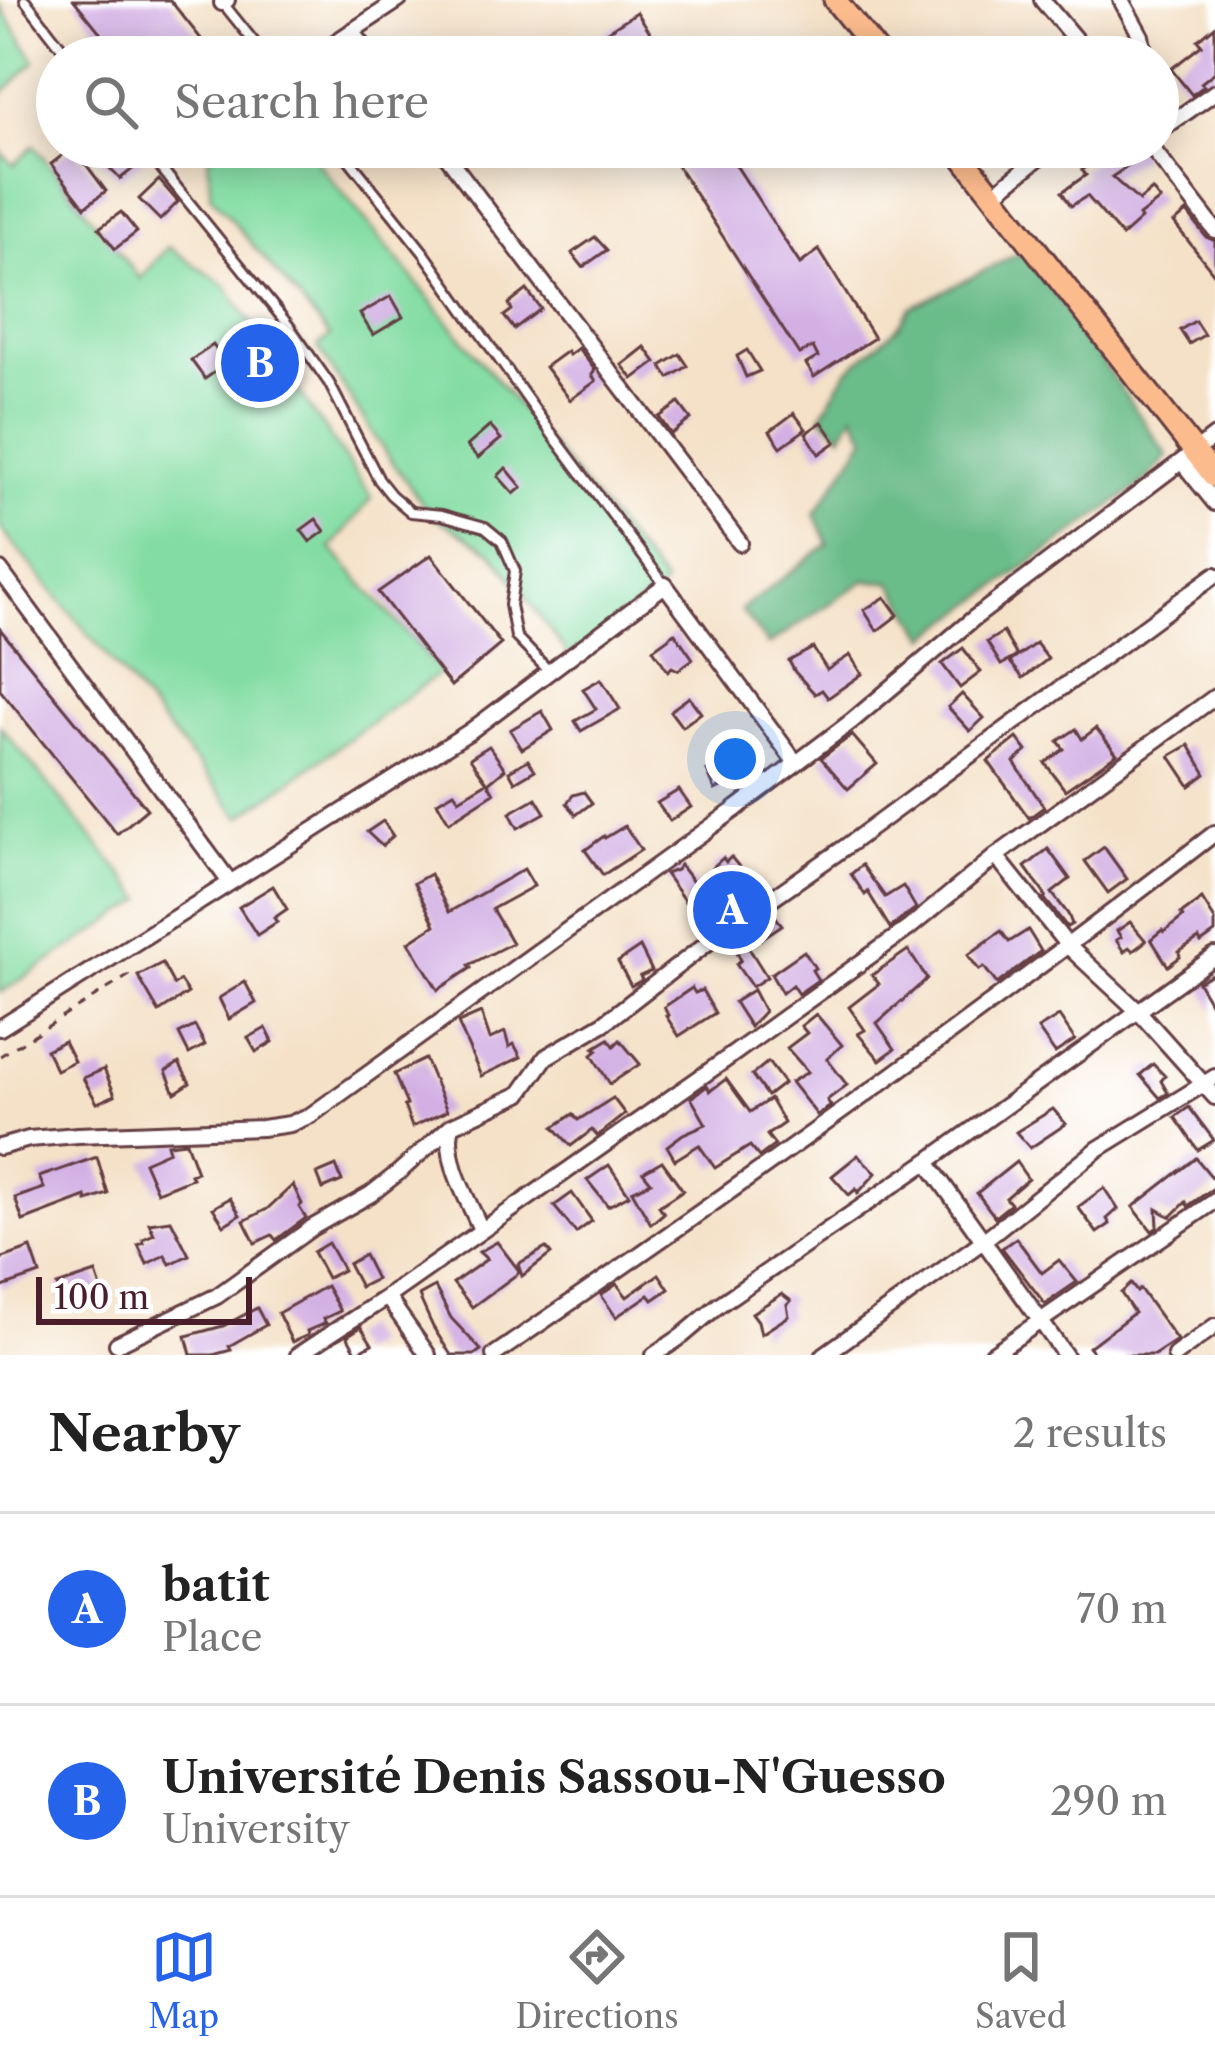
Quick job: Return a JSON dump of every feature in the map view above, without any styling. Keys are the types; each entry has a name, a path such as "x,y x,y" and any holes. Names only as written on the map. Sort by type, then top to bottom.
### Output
{"main road":[{"path":"835,0 864,36"},
{"path":"972,168 1188,457 1215,477"}],"street":[{"path":"345,36 399,0"},
{"path":"1042,0 1072,36"},
{"path":"1121,0 1141,36"},
{"path":"352,31 356,36"},
{"path":"1179,117 1215,92"},
{"path":"456,168 740,543"},
{"path":"994,194 1026,168"},
{"path":"1167,168 1215,230"},
{"path":"0,1147 28,1139 78,1135 262,1129 311,1115 718,822 1215,436"},
{"path":"1188,457 1215,502"},
{"path":"0,570 230,881"},
{"path":"117,1344 217,1296 313,1227 370,1194 451,1126 520,1094 546,1058 604,1023 1215,574"},
{"path":"0,1028 430,757 665,585 796,763"},
{"path":"298,1355 909,928 996,856 1215,697"},
{"path":"494,1355 709,1209 1215,833"},
{"path":"824,1355 982,1241 1093,1153 1212,1086 1068,946 996,856"},
{"path":"654,1355 1215,956"},
{"path":"451,1126 448,1146 454,1169 481,1230"},
{"path":"927,1162 1065,1355"},
{"path":"991,1355 1215,1201"},
{"path":"387,1297 428,1355"},
{"path":"1175,1355 1215,1326"}],"lane":[{"path":"25,0 53,36"},
{"path":"223,1 250,36"},
{"path":"161,168 289,326 329,383 391,495 412,512 485,527 502,541 514,571 510,605 516,637 550,672"},
{"path":"356,168 424,253 665,585"}],"path":[{"path":"0,1056 133,974"}],"green space":[{"path":"0,5 35,61 0,96"},
{"path":"34,145 36,168 52,168 140,279 168,247 225,285 372,498 331,548 441,672 241,817 0,528 0,151 14,165"},
{"path":"209,168 322,168 665,585 570,657 493,553 430,514 318,347 330,336 211,196"},
{"path":"1024,251 1168,456 1146,481 927,637 891,582 864,581 768,645 741,610 828,544 815,514 866,437 854,414 842,435 821,416 847,371 897,328 910,308"},
{"path":"0,726 144,900 0,993"}],"building":[{"path":"74,0 170,0 199,36 103,36"},
{"path":"637,12 652,36 600,36"},
{"path":"1215,26 1215,72 1192,95 1179,79 1179,63 1202,45 1198,40"},
{"path":"54,168 89,168 106,191 85,207"},
{"path":"109,168 134,168 120,179"},
{"path":"679,168 738,168 800,264 819,250 874,338 814,377 806,364 818,357 813,347 799,354"},
{"path":"1125,168 1112,177 1139,201 1152,190 1160,200 1122,236 1087,196 1071,206 1062,192 1086,175 1082,170"},
{"path":"159,180 178,202 160,220 139,199"},
{"path":"121,212 137,232 115,249 99,228"},
{"path":"1187,212 1206,237 1215,241 1215,275 1174,223"},
{"path":"595,237 607,250 583,267 572,253"},
{"path":"527,290 541,309 514,329 504,316 512,310 509,304"},
{"path":"391,296 403,317 373,335 360,314"},
{"path":"1195,321 1204,335 1189,344 1180,330"},
{"path":"213,345 226,364 205,379 191,360"},
{"path":"645,347 656,362 633,379 622,365"},
{"path":"578,348 595,370 596,381 570,400 545,367"},
{"path":"747,350 760,371 746,377 737,356"},
{"path":"680,354 688,366 669,378 661,366"},
{"path":"679,403 691,419 671,434 659,417"},
{"path":"794,413 806,429 781,447 770,431"},
{"path":"822,422 836,442 819,454 806,433"},
{"path":"490,426 501,439 478,458 467,446"},
{"path":"506,468 522,487 514,494 498,476"},
{"path":"316,519 325,531 310,542 301,530"},
{"path":"431,555 501,644 451,686 378,592"},
{"path":"885,597 898,615 877,631 864,610"},
{"path":"0,629 147,809 117,834 0,690"},
{"path":"1003,632 1017,656 1001,665 987,642"},
{"path":"675,633 693,659 668,671 653,649"},
{"path":"1036,643 1048,659 1023,678 1010,662"},
{"path":"813,648 827,670 850,655 862,674 828,698 822,690 815,694 789,661"},
{"path":"963,648 981,672 960,688 942,664"},
{"path":"601,679 620,709 581,731 575,721 596,709 583,689"},
{"path":"962,694 984,718 970,731 948,707"},
{"path":"689,697 701,713 682,727 670,711"},
{"path":"542,711 553,730 522,749 510,730"},
{"path":"1096,728 1117,754 1065,790 1045,763 1064,749 1058,741 1076,729 1082,739"},
{"path":"852,735 877,764 848,789 821,758"},
{"path":"1017,738 1027,751 1014,762 1044,807 1029,818 988,761"},
{"path":"1189,745 1206,774 1190,786 1170,756"},
{"path":"489,746 505,769 488,783 494,793 449,822 437,802 454,792 459,799 487,782 470,758"},
{"path":"528,760 535,770 515,782 509,771"},
{"path":"729,761 739,784 715,790 707,771"},
{"path":"679,790 691,807 670,821 657,803"},
{"path":"584,792 592,803 576,815 567,803"},
{"path":"536,798 545,813 518,828 510,813"},
{"path":"383,821 393,836 382,846 367,832"},
{"path":"625,826 641,850 603,875 585,850"},
{"path":"1104,847 1127,879 1108,893 1085,861"},
{"path":"1048,849 1070,879 1052,893 1068,914 1072,924 1067,927 1025,867"},
{"path":"731,857 759,891 727,916 719,906 735,894 712,868"},
{"path":"680,865 706,899 691,910 665,874"},
{"path":"862,865 885,897 903,886 916,908 890,928 851,874"},
{"path":"524,869 534,886 492,909 512,943 469,965 438,990 409,942 435,925 414,883 430,874 449,912"},
{"path":"273,886 287,909 257,935 239,907"},
{"path":"1202,899 1215,920 1215,933 1179,952 1180,957 1168,966 1151,939"},
{"path":"774,915 782,925 761,939 754,930"},
{"path":"1130,922 1146,941 1124,952 1116,940 1121,937 1117,931"},
{"path":"1028,930 1041,951 997,984 968,955 1001,931 1009,942"},
{"path":"747,945 767,977 752,987 736,964 741,960 737,952"},
{"path":"640,947 652,971 631,986 618,962"},
{"path":"908,950 927,979 877,1023 895,1049 880,1060 858,1034 865,1030 849,1007 879,984 872,975"},
{"path":"804,951 818,980 798,994 792,985 782,993 771,974"},
{"path":"162,963 174,985 180,981 188,993 159,1012 138,976"},
{"path":"1215,972 1215,1011 1198,982"},
{"path":"245,982 256,1003 229,1019 219,998"},
{"path":"692,988 695,993 702,990 715,1013 679,1036 664,1007"},
{"path":"753,990 764,1011 750,1027 734,1002"},
{"path":"481,1013 490,1039 505,1032 509,1047 514,1044 521,1057 481,1076 458,1023"},
{"path":"816,1014 842,1045 827,1059 847,1085 817,1115 791,1082 808,1072 787,1048 807,1033 801,1026"},
{"path":"1059,1016 1075,1040 1055,1053 1038,1029"},
{"path":"195,1026 205,1045 189,1054 179,1034"},
{"path":"266,1028 273,1042 256,1052 248,1038"},
{"path":"609,1039 614,1046 620,1040 640,1064 610,1084 592,1055 598,1050 594,1048"},
{"path":"64,1041 74,1061 56,1070 46,1050"},
{"path":"425,1059 447,1111 412,1127 394,1074"},
{"path":"768,1062 784,1083 767,1096 752,1075"},
{"path":"179,1063 190,1083 175,1093 166,1071"},
{"path":"1153,1064 1165,1076 1161,1081 1168,1093 1160,1098 1140,1075"},
{"path":"104,1069 115,1095 97,1103 83,1078"},
{"path":"726,1079 750,1112 770,1099 784,1123 767,1135 775,1145 759,1157 750,1146 715,1168 699,1145 675,1160 667,1146 706,1124 691,1098"},
{"path":"613,1098 625,1114 597,1136 592,1130 571,1146 554,1127 573,1114 578,1120"},
{"path":"1189,1107 1214,1140 1198,1150 1175,1117"},
{"path":"1053,1109 1066,1124 1030,1148 1016,1132"},
{"path":"186,1142 197,1172 157,1192 144,1162 169,1151 167,1144"},
{"path":"858,1155 876,1173 858,1193 856,1189 849,1195 832,1176"},
{"path":"97,1157 108,1194 87,1201 86,1197 23,1221 15,1198 44,1188 39,1177"},
{"path":"1196,1158 1215,1187 1188,1206 1186,1202 1171,1217 1157,1209 1158,1227 1152,1231 1133,1207"},
{"path":"662,1161 683,1190 659,1206 664,1213 651,1224 632,1191 651,1182 643,1172"},
{"path":"1016,1162 1028,1179 1006,1198 1011,1204 995,1217 977,1193"},
{"path":"609,1165 629,1195 608,1206 587,1180"},
{"path":"336,1166 342,1181 323,1189 317,1174"},
{"path":"293,1185 306,1218 276,1240 272,1235 255,1243 244,1221 267,1209"},
{"path":"1104,1188 1118,1209 1107,1219 1110,1224 1097,1233 1078,1207"},
{"path":"572,1193 592,1221 576,1233 554,1206"},
{"path":"230,1198 240,1215 224,1225 213,1208"},
{"path":"171,1220 189,1255 170,1264 165,1255 147,1264 138,1245 154,1234 149,1223"},
{"path":"1016,1238 1042,1273 1059,1260 1077,1282 1045,1304 1002,1248"},
{"path":"497,1242 520,1272 472,1307 453,1283 487,1259 479,1252"},
{"path":"328,1243 343,1270 327,1278 313,1252"},
{"path":"31,1248 40,1274 0,1288 0,1259"},
{"path":"546,1248 551,1254 522,1276 518,1264"},
{"path":"364,1255 376,1279 360,1287 348,1264"},
{"path":"96,1273 103,1294 63,1307 57,1286"},
{"path":"659,1274 669,1289 653,1300 649,1295 616,1317 601,1295 617,1284 627,1297"},
{"path":"1131,1284 1137,1292 1140,1289 1177,1340 1154,1355 1095,1355 1089,1347 1134,1313 1121,1293"},
{"path":"326,1286 340,1311 292,1342 278,1313"},
{"path":"435,1287 451,1318 481,1350 474,1355 451,1355 433,1327 419,1296"},
{"path":"782,1294 791,1301 789,1316 761,1334 752,1313"},
{"path":"257,1308 266,1325 229,1346 231,1350 191,1355 186,1336 223,1326"},
{"path":"361,1327 372,1344 357,1353 347,1336"}],"place":[{"name":"Université Denis Sassou-N'Guesso","path":"260,363"},
{"name":"batit","path":"732,910"}]}
